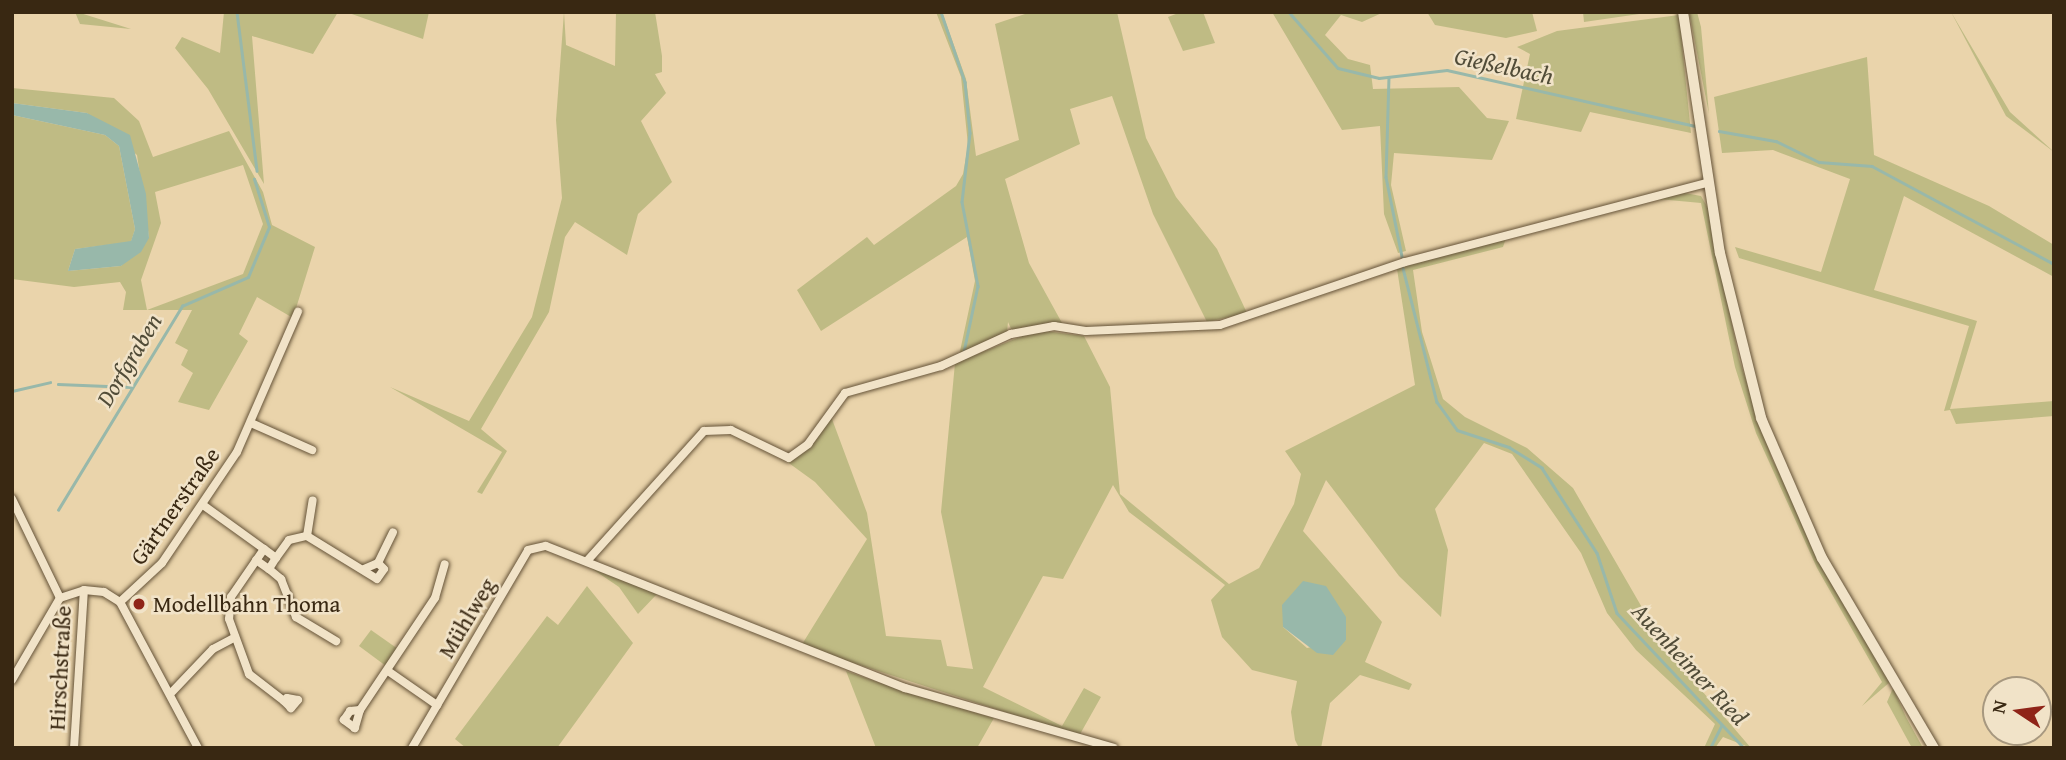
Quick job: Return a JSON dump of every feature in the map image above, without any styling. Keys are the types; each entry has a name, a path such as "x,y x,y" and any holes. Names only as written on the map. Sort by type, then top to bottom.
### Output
{"main road":[{"path":"1683,12 1736,333 1761,418 1822,558 1934,748"}],"street":[{"path":"1114,748 905,688 587,561 704,431 731,430 789,458 808,444 845,393 941,366 1011,334 1054,326 1086,331 1220,325 1405,262 1709,182"},
{"name":"Gärtnerstraße","path":"120,602 148,580 204,505 251,424 298,312"},
{"path":"251,424 312,450"},
{"path":"12,499 60,598"},
{"path":"307,536 313,500"},
{"path":"204,505 276,558"},
{"path":"364,569 378,563 393,532"},
{"path":"269,569 289,540 307,536 377,579 384,569 378,563"},
{"name":"Mühlweg","path":"412,748 528,550 546,546 587,561"},
{"path":"264,550 231,597 234,638 249,674 284,701"},
{"path":"256,560 281,579 296,617 336,641"},
{"name":"Mühlweg","path":"359,710 435,598 445,564"},
{"path":"12,680 60,598 85,590 120,602 173,692 198,748"},
{"name":"Hirschstraße","path":"74,748 85,590"},
{"path":"173,692 213,649 234,638"},
{"path":"388,671 437,705"}],"shaded area":[{"path":"77,12 131,29 80,24"},
{"path":"224,12 338,12 313,54 252,36 264,184 208,89 175,48 182,37 220,53"},
{"path":"346,12 429,12 423,39"},
{"path":"564,12 566,45 615,66 616,12 655,12 662,72 655,74 666,93 641,121 672,182 638,214 627,255 575,222 565,237 549,312 481,429 507,451 482,494 477,492 502,452 390,387 469,421 532,317 562,198 556,120"},
{"path":"936,12 942,12 966,79 976,156 1019,140 995,24 1031,12 1117,12 1146,138 1176,197 1217,249 1247,313 1207,322 1153,214 1112,96 1070,109 1080,144 1005,179 1029,263 1062,323 1012,331 1008,322 1007,332 959,356 975,281 967,237 821,331 797,290 867,237 874,245 956,186 963,174 968,145 961,77"},
{"path":"1181,12 1203,12 1215,43 1183,51 1168,17"},
{"path":"1272,12 1384,12 1362,22 1341,15 1325,35 1348,59 1370,65 1373,89 1459,87 1487,118 1509,121 1492,160 1394,153 1391,185 1406,251 1398,253 1384,214 1380,126 1342,130"},
{"path":"1427,12 1532,12 1537,31 1506,38 1435,25"},
{"path":"1583,12 1653,12 1584,22"},
{"path":"1689,12 1697,12 1701,27 1709,114"},
{"path":"1951,12 2010,112 2054,152 2006,116"},
{"path":"1679,15 1691,133 1590,112 1581,132 1516,119 1530,54 1517,47 1557,31"},
{"path":"1867,57 1874,155 1989,206 2054,245 2054,277 1904,196 1874,290 1977,321 1950,409 2054,401 2054,416 1956,424 1950,410 1944,411 1969,326 1739,258 1735,247 1821,272 1850,179 1773,150 1722,153 1714,97"},
{"path":"12,88 114,98 139,121 153,157 229,131 263,192 272,225 315,247 293,318 257,297 239,334 248,341 209,410 178,402 193,373 181,365 188,350 175,343 192,310 147,310 123,310 126,292 120,282 74,287 12,279 12,115 105,135 119,146 135,229 131,242 75,249 68,271 121,266 149,237 137,155 87,113 12,103","holes":["243,165 263,224 243,274 147,310 141,280 161,223 155,192"]},
{"path":"12,103 87,113 130,135 146,194 149,238 141,252 121,266 68,271 75,249 131,241 135,229 119,146 105,135 12,115"},
{"path":"1685,193 1701,196 1709,210 1739,359 1772,459 1890,682 1862,706 1882,682 1817,568 1756,433 1735,367 1701,203 1658,199"},
{"path":"1506,238 1503,247 1413,270 1422,332 1443,399 1465,417 1527,448 1573,488 1666,649 1751,748 1723,737 1715,748 1704,748 1715,724 1636,650 1607,613 1581,553 1512,454 1484,443 1435,509 1448,550 1441,617 1399,576 1326,480 1303,531 1382,622 1365,662 1412,684 1409,690 1360,675 1330,703 1321,748 1299,748 1295,740 1291,712 1297,681 1252,670 1222,637 1211,600 1225,585 1129,512 1113,485 1063,579 1043,576 983,687 1062,726 1084,688 1101,697 1079,736 801,646 867,539 815,482 786,461 808,448 829,411 867,513 886,636 941,640 947,666 973,669 941,512 955,363 1037,330 1084,336 1110,387 1120,494 1229,584 1259,568 1294,504 1301,474 1285,451 1415,385 1397,269","holes":["1346,617 1346,640 1307,648 1283,627"]},
{"path":"588,566 657,594 638,614 619,587"},
{"path":"1303,581 1326,586 1346,617 1346,640 1333,655 1317,653 1283,627 1282,605"},
{"path":"587,586 633,643 557,748 466,748 455,739 547,616 558,625"},
{"path":"371,630 398,649 386,666 359,646"},
{"path":"846,671 994,718 977,748 876,748"},
{"path":"1893,688 1923,748 1912,748 1887,702"}],"waterway":[{"name":"Dorfgraben","path":"237,12 257,171"},
{"path":"941,12 965,82 970,133 962,202 978,286 964,352"},
{"name":"Gießelbach","path":"1289,12 1338,68 1379,78 1447,70 1695,126"},
{"name":"Auenheimer Ried","path":"1389,77 1386,177 1402,256"},
{"name":"Gießelbach","path":"1719,131 1776,141 1819,162 1872,166 2054,264"},
{"name":"Dorfgraben","path":"58,510 182,306 248,277 269,227 254,179"},
{"name":"Auenheimer Ried","path":"1403,268 1437,402 1457,430 1509,447 1542,468 1597,553 1617,613 1744,748"},
{"path":"12,391 50,382"},
{"path":"58,384 131,387"},
{"path":"1710,748 1721,726"}],"place":[{"name":"Modellbahn Thoma","path":"139,604"}]}
